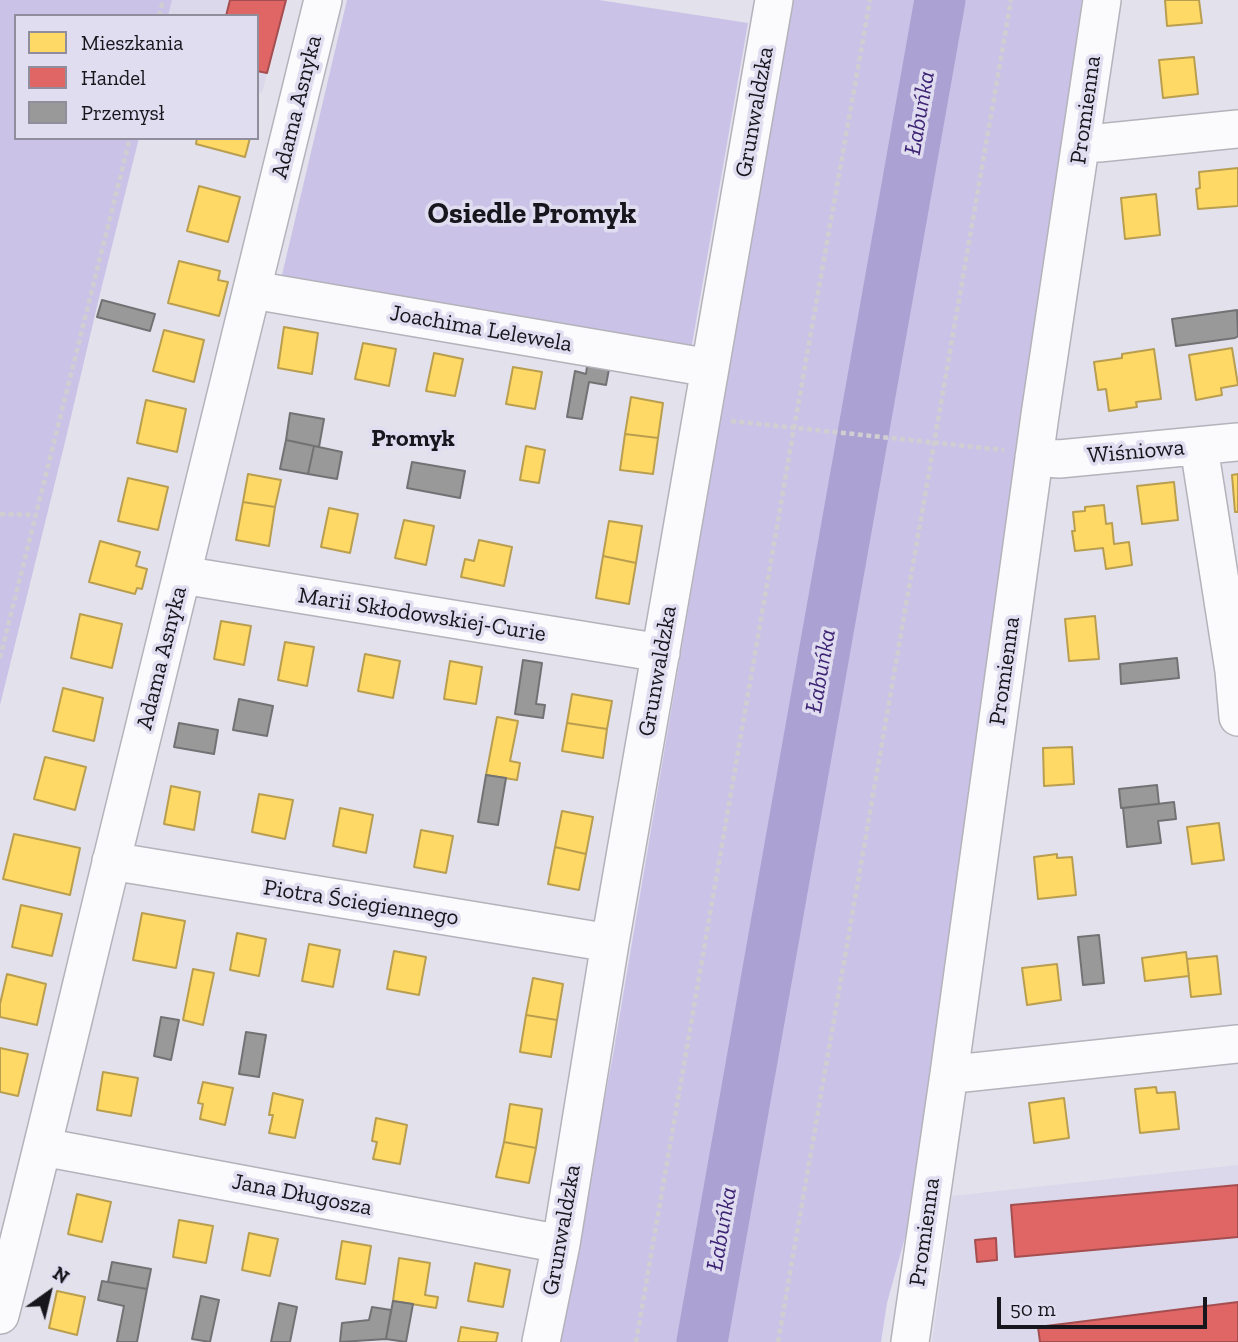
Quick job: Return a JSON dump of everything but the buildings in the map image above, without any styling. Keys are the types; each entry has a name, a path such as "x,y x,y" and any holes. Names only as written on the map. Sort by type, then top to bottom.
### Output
{"street":[{"name":"Adama Asnyka","path":"0,1315 323,0"},
{"name":"Grunwaldzka","path":"541,1342 561,1244 610,943 774,0"},
{"name":"Promienna","path":"909,1342 949,1074 1021,454 1082,142 1102,0"},
{"path":"1082,142 1238,129"},
{"name":"Joachima Lelewela","path":"253,290 710,368"},
{"name":"Wiśniowa","path":"1021,454 1059,459 1238,442"},
{"path":"1199,447 1234,671 1238,717"},
{"name":"Marii Skłodowskiej-Curie","path":"182,575 661,653"},
{"name":"Piotra Ściegiennego","path":"111,861 610,943"},
{"path":"949,1074 1238,1044"},
{"name":"Jana Długosza","path":"43,1147 561,1244"}],"path":[{"path":"636,1342 870,0"},
{"path":"778,1342 1011,0"},
{"path":"0,658 130,140"},
{"path":"702,417 1021,454"},
{"path":"0,514 36,515"}],"shaded area":[{"path":"0,0 172,0 168,14 14,14 14,140 138,140 0,705"},
{"path":"172,0 286,0 262,93 259,92 259,14 168,14"},
{"path":"347,0 599,0 748,23 691,350 281,279"},
{"path":"791,0 1082,0 906,1234 887,1303 881,1342 558,1342 613,1055"},
{"path":"1238,1165 1238,1342 932,1342 952,1196"}],"waterway":[{"name":"Łabuńka","path":"702,1342 940,0"}],"district":[{"name":"Osiedle Promyk","path":"532,214"},
{"name":"Promyk","path":"413,439"}]}
